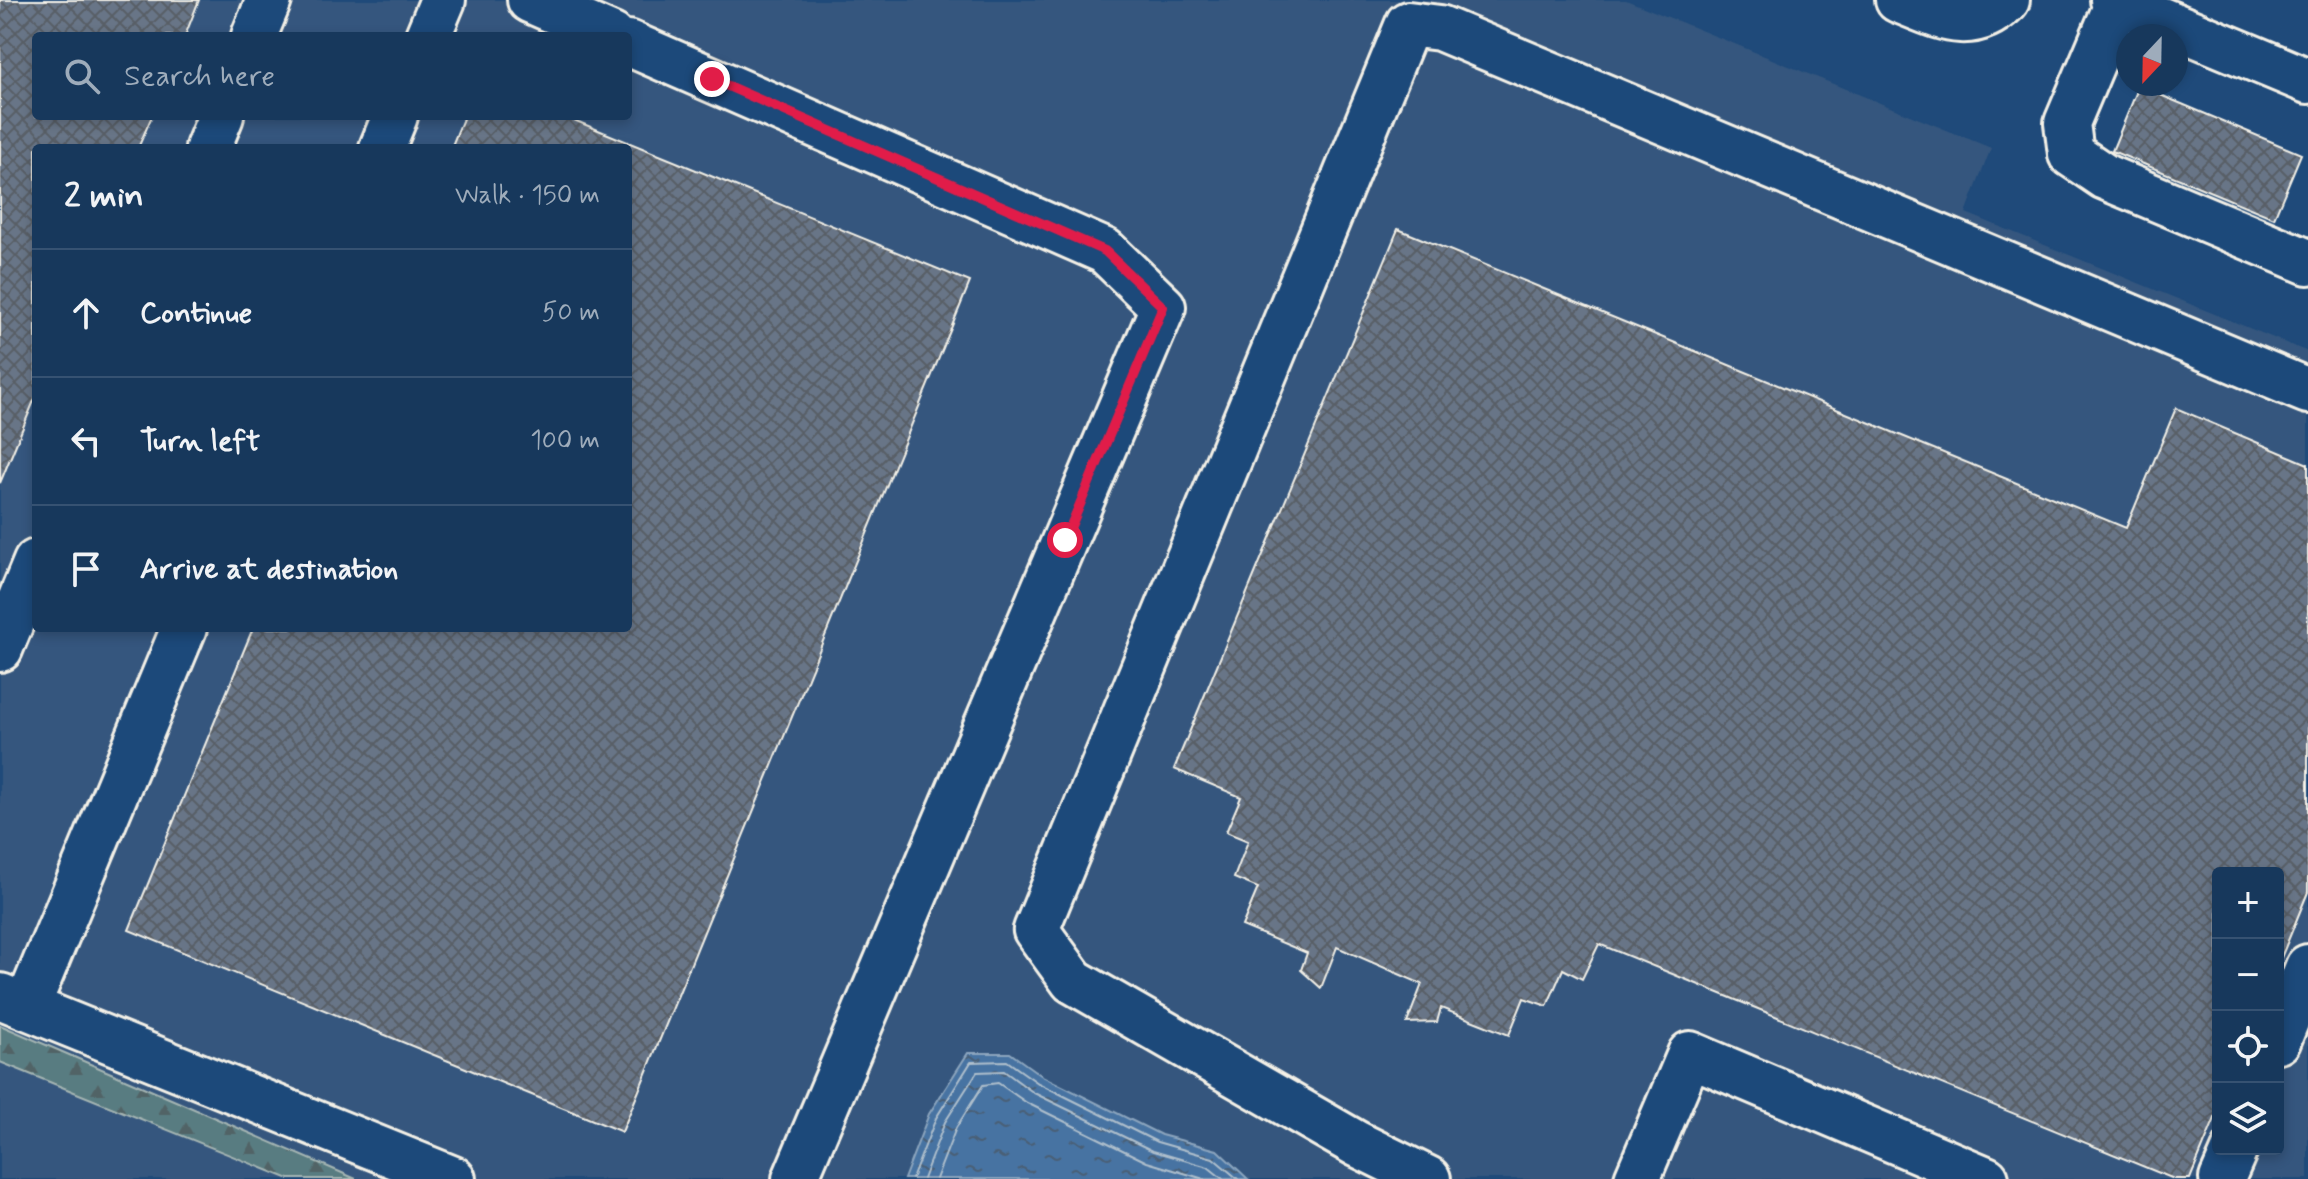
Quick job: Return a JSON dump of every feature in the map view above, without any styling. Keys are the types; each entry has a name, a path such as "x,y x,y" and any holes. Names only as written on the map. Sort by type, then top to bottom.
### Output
{"street":[{"path":"256,32 269,0"},
{"path":"430,32 443,0"},
{"path":"530,0 603,32"},
{"path":"1898,0 1951,21 1990,17 2007,0"},
{"path":"2308,81 2116,1 2067,123 2071,154 2105,177 2308,262"},
{"path":"1428,1179 1357,1144 1073,981 1036,930 1408,24 1440,28 2308,391"},
{"path":"632,45 1105,251 1163,307 795,1179"},
{"path":"210,144 219,120"},
{"path":"384,144 393,120"},
{"path":"0,649 32,572"},
{"path":"182,632 13,1002 453,1179"},
{"path":"2284,1026 2308,967"},
{"path":"1637,1179 1690,1054 1986,1179"},
{"path":"2222,1179 2232,1155"}],"shaded area":[{"path":"0,0 1626,0 1991,148 1966,213 2308,352 2308,1179 0,1179"}],"green space":[{"path":"0,1025 356,1179 289,1179 0,1062"}],"water":[{"path":"968,1053 1010,1053 1042,1076 1161,1135 1217,1150 1248,1179 904,1179 929,1114"}],"building":[{"path":"0,0 199,0 187,32 32,32 32,120 150,120 140,144 32,144 32,406 0,483"},
{"path":"2135,96 2163,96 2301,154 2274,218 2112,151"},
{"path":"462,120 574,120 970,282 622,1132 129,930 251,632 632,632 632,144 453,144"},
{"path":"1398,229 2126,528 2176,408 2308,464 2308,892 2284,950 2284,867 2212,867 2212,1126 2190,1179 2174,1179 1599,944 1582,979 1563,969 1547,1006 1524,998 1509,1035 1441,1008 1437,1022 1407,1023 1422,984 1337,947 1321,988 1301,970 1307,953 1242,926 1258,888 1234,878 1248,841 1226,832 1241,797 1174,769"}],"route":[{"path":"712,79 1105,251 1163,307 1065,540"}]}
